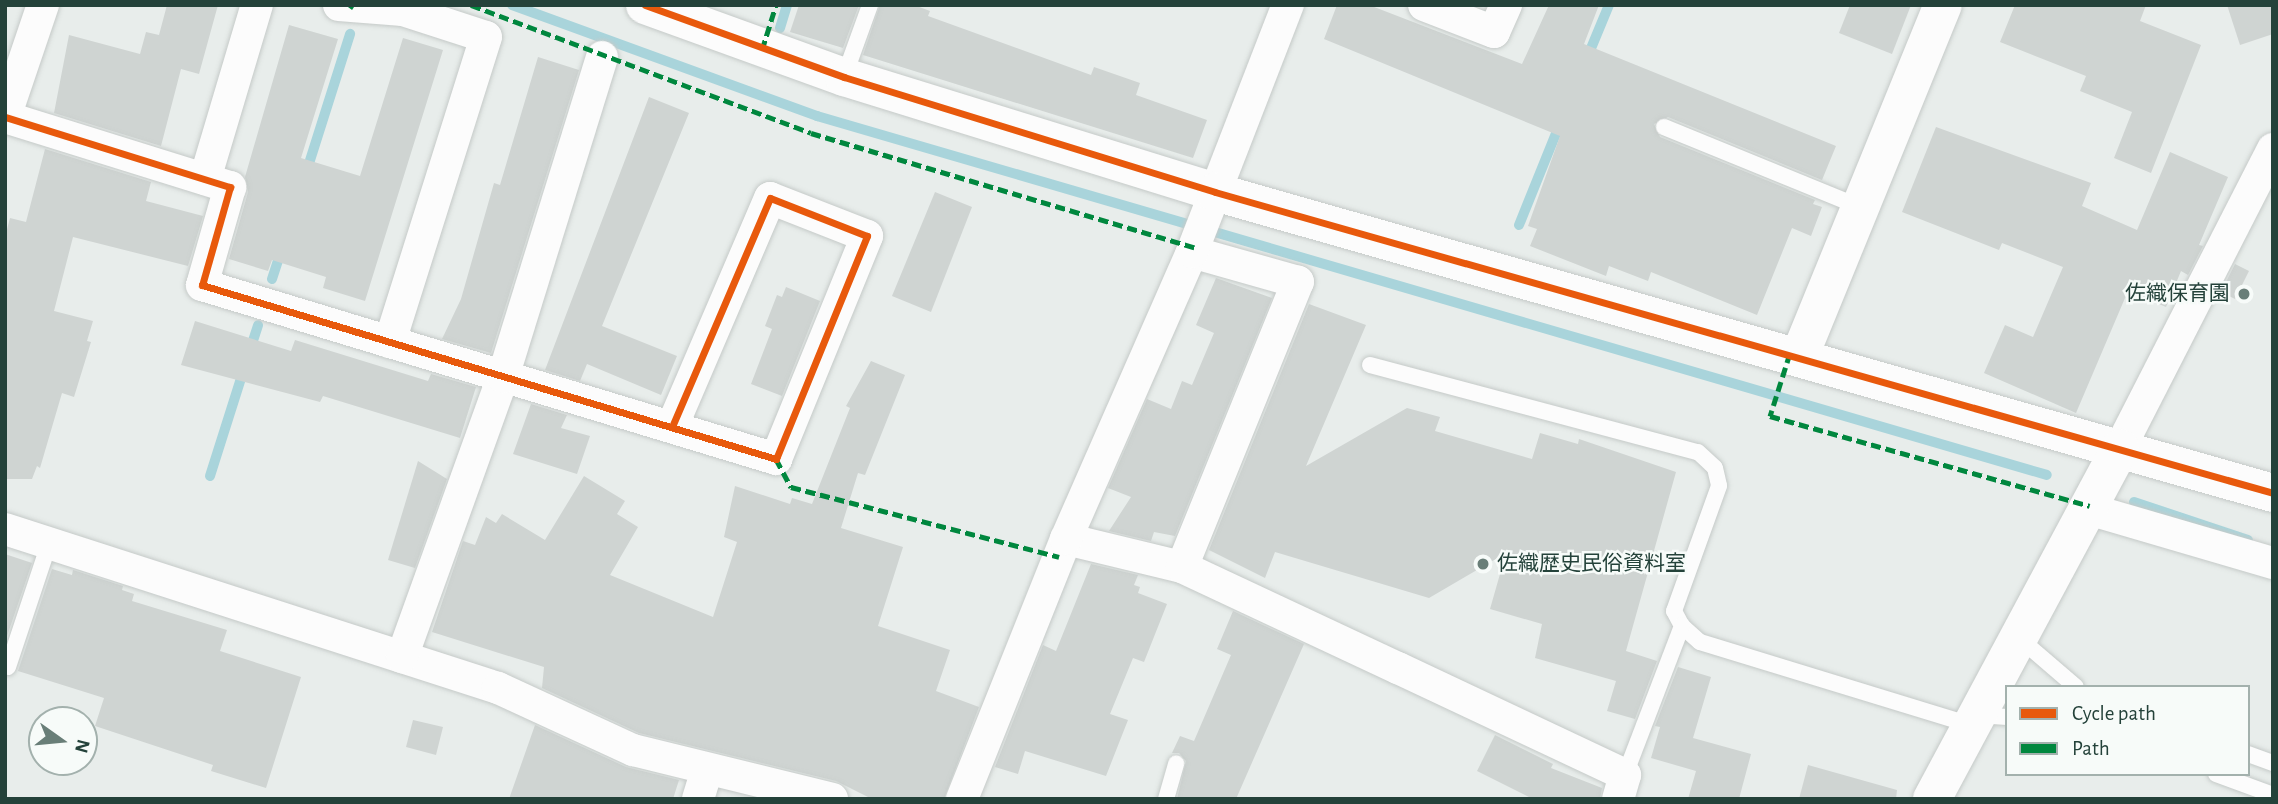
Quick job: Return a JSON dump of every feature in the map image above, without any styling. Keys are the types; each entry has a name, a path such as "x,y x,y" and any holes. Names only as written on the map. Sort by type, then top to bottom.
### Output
{"street":[{"path":"43,5 5,117 230,187 202,285 503,377 672,428 776,459 867,236 770,198 672,428"},
{"path":"205,179 257,5"},
{"path":"339,5 403,10 486,37 390,342"},
{"path":"645,5 844,77 1212,198 1800,355 2273,493"},
{"path":"962,799 1066,539 1194,248 1288,5"},
{"path":"1424,5 1494,32 1506,5"},
{"path":"1800,355 1943,5"},
{"path":"402,657 503,377 602,57"},
{"path":"1932,799 1986,719 2019,638 2273,149"},
{"path":"1182,567 1298,282 1194,248"},
{"path":"2088,509 2273,563"},
{"path":"5,530 498,688 702,784 832,799"},
{"path":"1066,539 1182,567 1621,787"}],"lane":[{"path":"844,77 870,5"},
{"path":"1664,127 1861,207"},
{"path":"1370,365 1698,453 1715,468 1719,486 1674,611 1682,626 1699,642 1986,719"},
{"path":"8,667 49,544"},
{"path":"1621,787 1682,626"},
{"path":"2019,638 2074,685"},
{"path":"2250,755 2273,763"},
{"path":"1166,799 1176,763"},
{"path":"2221,776 2273,795"}],"building":[{"path":"167,5 218,5 199,74 181,69 161,146 54,113 69,35 140,54 146,32 159,35"},
{"path":"799,5 859,5 843,48 790,32"},
{"path":"880,5 914,5 930,11 928,16 1091,75 1094,67 1140,83 1136,95 1207,120 1193,158 863,55"},
{"path":"1337,5 1369,5 1522,64 1549,5 1599,5 1584,44 1836,146 1822,180 1668,117 1654,124 1660,137 1815,200 1813,204 1822,207 1811,236 1792,228 1757,315 1651,272 1648,281 1609,266 1606,276 1530,246 1537,229 1528,226 1560,136 1324,39"},
{"path":"1850,5 1911,5 1892,54 1839,33"},
{"path":"2015,5 2146,5 2140,21 2201,45 2151,173 2114,158 2132,112 2080,91 2086,76 2000,42"},
{"path":"2227,5 2273,5 2273,34 2240,45"},
{"path":"289,25 338,39 301,158 360,176 403,38 443,50 365,301 323,288 326,277 272,260 268,271 229,259 248,192 245,177"},
{"path":"538,57 579,70 491,353 442,339 461,299 494,183 500,185"},
{"path":"649,97 689,113 602,326 677,356 661,395 587,364 580,381 545,370"},
{"path":"1936,127 2091,183 2082,206 2137,230 2170,152 2228,177 2199,245 2203,246 2188,275 2181,271 2166,307 2128,291 2076,413 1984,373 2005,325 2033,337 2063,267 2002,243 1999,250 1902,212"},
{"path":"45,149 151,182 146,201 203,216 188,266 73,237 54,311 93,321 87,341 91,342 74,397 62,393 40,468 37,466 32,479 5,479 5,237 10,218 26,222"},
{"path":"935,192 972,207 931,312 892,296"},
{"path":"2235,264 2249,271 2235,299 2221,292"},
{"path":"1216,278 1272,298 1175,536 1154,532 1151,541 1109,531 1131,497 1108,488 1147,399 1171,409 1182,381 1192,385 1214,333 1196,325"},
{"path":"786,287 820,301 782,396 751,384 772,329 765,326 777,295 782,297"},
{"path":"1309,304 1366,325 1306,466 1407,408 1440,417 1435,431 1532,459 1540,433 1578,444 1579,439 1676,472 1626,651 1657,661 1635,719 1607,711 1616,681 1535,658 1542,624 1490,609 1506,553 1429,598 1275,552 1265,578 1209,550"},
{"path":"195,321 291,351 295,340 428,381 431,374 476,387 460,438 323,396 320,402 181,365"},
{"path":"871,361 905,375 865,475 858,473 841,528 903,547 878,626 950,650 936,691 979,707 944,799 872,799 836,781 639,733 542,688 544,667 432,632 463,541 475,545 486,517 496,523 502,514 545,540 584,476 625,501 617,514 638,527 610,575 713,617 737,542 724,537 735,486 790,504 792,498 812,504 850,408 846,406"},
{"path":"531,404 567,415 561,428 590,436 577,474 513,454"},
{"path":"418,461 447,479 415,568 388,560"},
{"path":"5,554 32,563 5,642"},
{"path":"1091,564 1138,575 1134,585 1140,587 1138,593 1167,604 1144,662 1133,658 1110,714 1128,720 1106,776 1025,751 1018,774 995,767 1043,645 1056,651"},
{"path":"52,569 72,575 73,570 123,586 122,590 134,594 132,601 227,630 220,651 301,677 266,788 211,771 213,765 98,727 104,698 18,671"},
{"path":"1233,611 1304,644 1236,799 1177,799 1186,761 1179,753 1172,753 1180,736 1194,741 1231,655 1217,649"},
{"path":"1678,667 1711,677 1693,738 1751,754 1739,799 1688,799 1696,771 1651,758 1660,727 1655,726"},
{"path":"413,720 443,727 436,755 406,747"},
{"path":"535,725 626,767 679,780 673,799 509,799"},
{"path":"1495,735 1553,764 1551,768 1602,788 1600,799 1533,799 1477,771"},
{"path":"1808,765 1897,790 1896,799 1799,799"}],"waterway":[{"path":"512,5 817,116 2047,475"},
{"path":"780,28 787,5"},
{"path":"1587,58 1609,5"},
{"path":"306,173 350,34"},
{"path":"1519,225 1561,121"},
{"path":"272,279 282,248"},
{"path":"250,350 258,325"},
{"path":"210,476 244,369"},
{"path":"2134,502 2248,540"}],"marked path":[{"path":"471,5 811,133 1194,247"},
{"path":"762,50 776,5"},
{"path":"1790,353 1770,416 2090,506"},
{"path":"776,459 791,487 1059,557"}],"cycle path":[{"path":"645,5 844,77 1215,192 2273,493"},
{"path":"5,117 230,187 202,285 776,459 867,236 770,198 672,427"}],"place":[{"name":"佐織保育園","path":"2244,294"},
{"name":"佐織歴史民俗資料室","path":"1483,564"}]}
